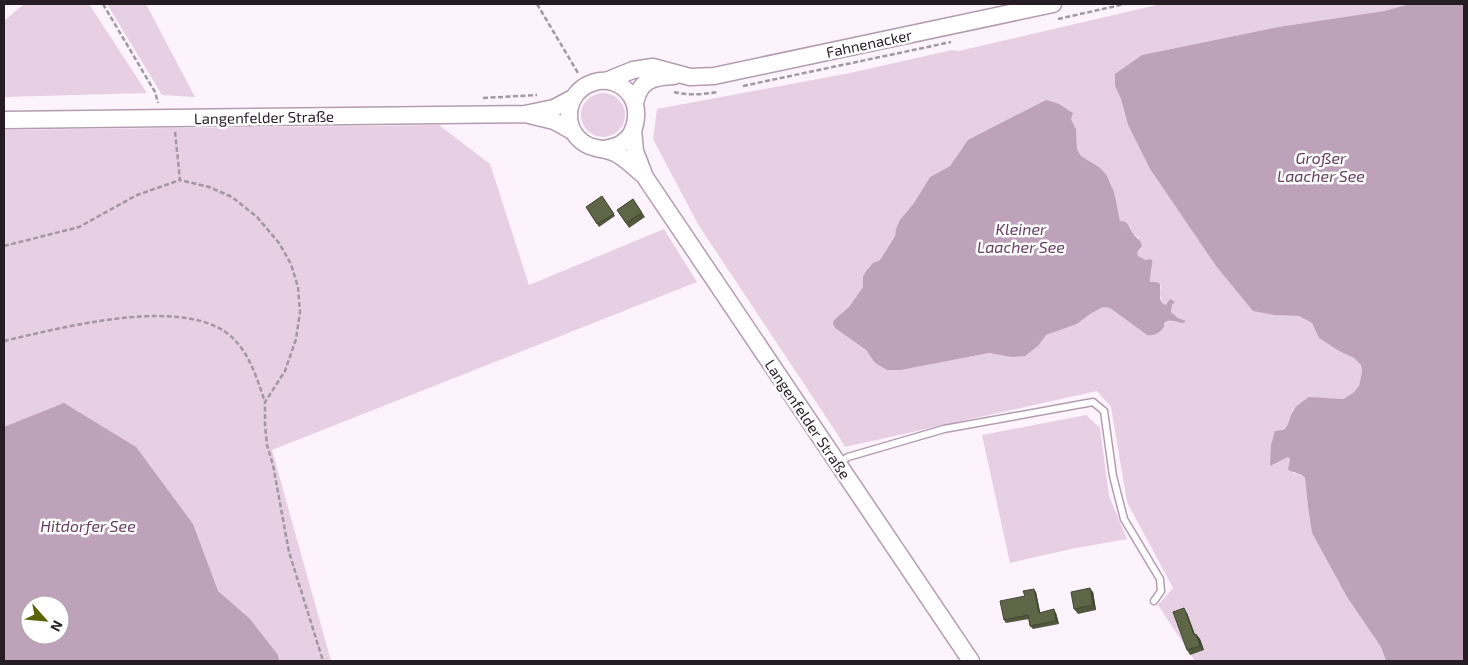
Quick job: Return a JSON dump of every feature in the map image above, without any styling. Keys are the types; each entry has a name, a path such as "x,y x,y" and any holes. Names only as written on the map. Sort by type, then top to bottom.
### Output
{"street":[{"name":"Fahnenacker","path":"635,103 637,92 646,83 661,76 701,77 734,72 1053,4"},
{"name":"Fahnenacker","path":"606,81 633,70 653,67 684,76"},
{"name":"Langenfelder Straße","path":"4,120 525,114 554,108 573,98 579,91 581,76"},
{"path":"581,76 592,82 606,81 621,86 632,96 635,103"},
{"path":"572,131 569,124 569,115 573,98"},
{"name":"Langenfelder Straße","path":"635,103 636,120 633,129 635,151 645,177 843,460 971,661"},
{"name":"Langenfelder Straße","path":"525,114 554,121 572,131 589,146 604,149 624,159 645,177"},
{"path":"604,149 622,143 628,138 633,129"}],"lane":[{"name":"Langenfelder Straße","path":"843,460 944,429 1093,402 1104,411 1113,476 1124,519 1160,579 1161,591 1154,601"}],"path":[{"path":"103,4 155,92 167,118 180,180"},
{"path":"537,4 581,76"},
{"path":"474,99 539,95"},
{"path":"4,246 79,227 137,195 180,180 209,187 232,197 257,217 279,243 291,264 298,287 300,312 296,339 285,371 265,402"},
{"path":"4,341 70,325 141,316 184,318 205,322 224,331 239,346 252,363 265,402 267,445 273,465 289,552 322,661"}],"shaded area":[{"path":"24,4 89,4 147,93 4,97 4,21"},
{"path":"107,4 146,4 195,97 162,95"},
{"path":"1161,4 1410,4 1384,11 1278,27 1142,55 1115,86 1121,99 1128,125 1150,169 1216,266 1253,310 1274,315 1299,316 1312,323 1319,338 1354,358 1361,365 1362,372 1359,386 1353,393 1343,399 1324,398 1293,409 1287,426 1280,431 1270,465 1288,457 1293,473 1302,475 1305,479 1312,533 1347,597 1381,647 1386,661 1195,661 1158,605 1173,588 1127,502 1111,407 1097,391 845,447 699,226 653,139 657,109 850,73 952,50 959,51","holes":["1059,104 1065,109 1070,110 1071,119 1076,129 1077,149 1081,156 1099,167 1111,184 1120,221 1130,226 1133,234 1138,237 1141,249 1137,253 1138,256 1146,260 1149,259 1152,269 1150,282 1157,282 1161,286 1160,295 1163,304 1165,306 1169,302 1172,305 1171,312 1183,320 1179,323 1174,321 1166,322 1147,335 1110,308 1103,307 1077,324 1046,335 1039,345 1011,357 989,353 901,370 887,370 875,363 866,350 835,328 834,320 849,307 863,287 863,276 873,263 880,260 895,236 896,229 930,177 950,166 962,148"]},
{"path":"603,93 615,97 621,103 625,115 621,127 615,133 603,137 591,133 585,127 581,115 585,103 591,97"},
{"path":"439,125 490,164 529,285 664,229 697,282 272,450 331,661 4,661 4,130"},
{"path":"1086,415 1100,428 1109,496 1127,539 1010,563 982,435"}],"water":[{"name":"Großer Laacher See","path":"1410,4 1464,4 1464,661 1386,661 1381,647 1347,597 1312,533 1305,478 1288,470 1290,459 1288,457 1270,466 1271,445 1275,431 1280,431 1286,427 1294,409 1309,397 1343,399 1353,393 1359,386 1362,372 1361,365 1354,358 1319,338 1312,323 1299,316 1274,315 1253,311 1216,266 1150,169 1128,125 1121,99 1115,86 1115,74 1142,55 1278,27 1384,11"},
{"name":"Kleiner Laacher See","path":"1046,100 1059,104 1073,113 1071,119 1076,129 1077,149 1081,156 1099,167 1106,174 1114,192 1120,221 1128,224 1142,246 1137,253 1138,256 1146,260 1152,260 1150,282 1160,284 1160,299 1163,304 1166,305 1170,299 1175,302 1172,305 1171,312 1178,318 1186,321 1183,323 1171,321 1164,323 1164,327 1159,332 1147,335 1110,308 1103,307 1077,324 1046,335 1039,345 1025,356 1011,357 989,353 901,370 887,370 875,363 866,350 835,328 834,320 849,307 863,287 863,276 873,263 880,260 895,236 900,220 914,203 930,177 950,166 968,140"},
{"name":"Hitdorfer See","path":"64,403 136,447 193,524 218,591 250,619 278,655 279,661 4,661 4,427"}],"building":[{"path":"602,196 614,214 597,224 586,207"},
{"path":"633,199 642,213 626,223 617,210"},
{"path":"1090,588 1093,605 1074,609 1071,592"},
{"path":"1034,589 1039,613 1054,609 1056,621 1030,626 1028,615 1004,620 1000,601 1025,596 1023,591"},
{"path":"1184,608 1200,646 1187,650 1173,612"}]}
